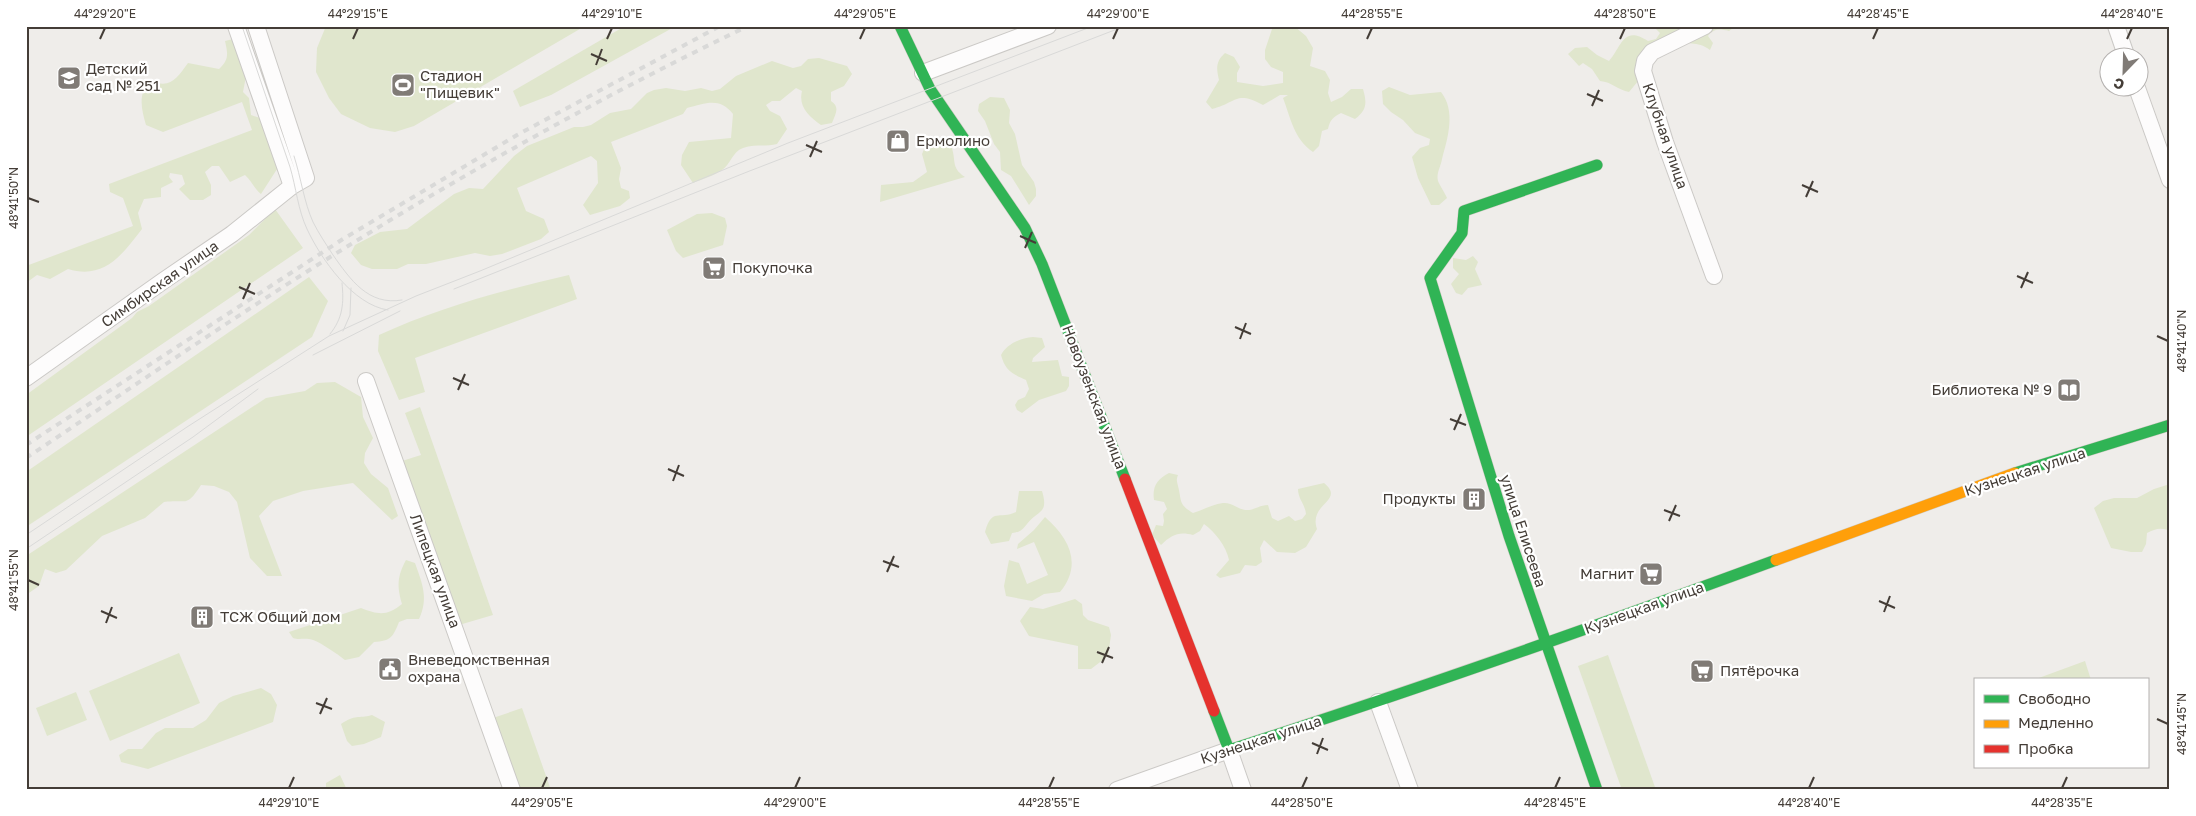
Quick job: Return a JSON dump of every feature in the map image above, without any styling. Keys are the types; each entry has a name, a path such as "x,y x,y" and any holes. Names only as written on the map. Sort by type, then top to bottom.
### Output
{"street":[{"path":"236,26 292,186"},
{"name":"Симбирская улица","path":"26,378 232,234 292,186 306,178 256,26"},
{"name":"Новоузенская улица","path":"900,26 930,89 1025,228 1042,264 1243,790"},
{"path":"923,73 1048,26"},
{"name":"Клубная улица","path":"1705,26 1652,52 1645,61 1643,71 1665,142 1714,276"},
{"path":"2116,26 2124,48"},
{"path":"2141,98 2170,180"},
{"name":"улица Елисеева","path":"1597,165 1464,210 1462,233 1430,278 1455,365 1544,645 1597,790"},
{"name":"Липецкая улица","path":"366,381 512,790"},
{"name":"Кузнецкая улица","path":"1118,790 1229,750 1378,702 1544,645 2011,474 2170,425"},
{"path":"1378,702 1410,790"}],"green space":[{"name":"Стадион \"Пищевик\"","path":"326,26 585,26 414,126 395,132 370,128 341,114 329,98 316,72 317,48"},
{"path":"625,26 676,26 551,95 520,107 513,91"},
{"path":"1273,26 1294,26 1306,36 1313,48 1310,66 1325,71 1330,80 1328,93 1331,102 1342,97 1351,89 1363,89 1365,106 1362,112 1355,119 1341,113 1334,117 1328,129 1322,131 1319,146 1313,152 1297,135 1283,98 1288,95 1280,95 1263,105 1247,98 1241,98 1212,109 1206,102 1219,80 1217,65 1225,53 1234,57 1240,67 1237,73 1237,82 1263,86 1283,83 1283,72 1271,67 1265,59 1265,50"},
{"path":"1653,26 1736,26 1729,31 1717,30 1710,33 1708,36 1713,43 1710,50 1701,45 1673,39 1629,92 1600,81 1592,69 1583,63 1579,66 1568,54 1575,48 1587,47 1609,61 1620,44 1628,36 1633,35 1648,41 1656,39 1660,33"},
{"path":"233,39 247,71 243,92 249,98 251,115 263,119 279,166 261,194 245,175 230,182 219,166 212,166 205,172 211,185 211,195 203,200 190,200 179,189 185,184 182,175 170,173 169,177 173,182 161,188 161,197 144,199 138,213 142,229 127,248 111,263 92,271 81,272 68,269 50,279 37,275 26,283 26,266 133,226 123,198 110,192 109,184 252,130 242,102 163,132 146,125 143,113 142,96 150,80 163,84 168,83 176,78 188,63 219,69 225,63 227,56 225,41"},
{"path":"819,58 847,66 852,74 844,86 831,92 831,101 836,106 836,113 832,123 821,125 809,115 803,106 802,91 796,88 780,101 772,101 766,105 770,111 780,116 787,129 777,144 743,148 736,152 725,167 712,176 693,183 681,165 682,155 689,142 731,138 733,114 718,103 700,104 687,108 683,114 611,142 621,168 619,179 621,188 629,191 630,198 620,206 590,215 583,205 598,183 597,161 591,156 517,188 526,211 544,219 549,232 541,239 502,254 490,256 475,253 426,264 408,264 397,269 372,269 361,265 351,253 355,245 380,232 407,229 454,194 469,188 483,189 514,156 527,146 574,127 591,125 610,113 631,109 647,93 654,90 666,88 685,91 701,88 712,91 720,89 736,76 772,61 793,68 801,66 808,59"},
{"path":"1389,87 1410,95 1441,92 1446,99 1449,124 1438,178 1447,198 1439,205 1431,205 1418,178 1412,157 1420,148 1429,145 1430,139 1415,133 1403,120 1383,104 1382,91"},
{"path":"990,97 1004,98 1010,110 1009,123 1015,134 1022,165 1034,182 1036,189 1036,196 1029,205 1011,176 1001,170 1000,152 994,144 985,121 978,111 979,104"},
{"path":"938,139 951,146 957,170 965,177 880,202 881,185 913,182 927,172 922,154 926,145"},
{"path":"275,209 303,248 26,437 26,395 132,318 137,312 149,306 249,235"},
{"path":"712,213 725,218 727,226 723,245 683,258 676,251 667,230 697,214"},
{"path":"1473,256 1478,262 1475,269 1482,285 1468,288 1462,295 1456,293 1451,284 1459,274 1453,268 1453,258 1466,260"},
{"path":"569,275 577,299 415,358 425,392 399,400 378,351 379,335 425,316 472,300"},
{"path":"309,277 328,301 312,337 26,527 26,472"},
{"path":"1033,337 1042,338 1045,347 1033,358 1032,362 1058,360 1062,376 1069,377 1069,386 1066,391 1039,400 1022,413 1017,410 1015,405 1018,400 1025,397 1029,389 1026,380 1010,371 1001,355 1014,342"},
{"path":"335,382 361,397 363,417 373,438 365,453 364,463 371,474 388,488 398,516 392,520 353,483 303,491 273,501 259,516 282,576 267,576 250,558 237,502 229,492 214,486 201,485 189,500 164,502 145,518 102,536 66,570 56,573 45,569 39,586 26,595 26,556 266,398 305,391 317,383"},
{"path":"420,407 493,615 459,625 402,461 421,455 405,413"},
{"path":"1169,473 1178,475 1177,481 1181,502 1193,513 1223,503 1245,510 1268,505 1272,518 1278,521 1289,516 1295,521 1302,519 1306,514 1298,489 1324,483 1330,489 1331,494 1317,513 1317,529 1306,547 1295,553 1277,552 1264,540 1260,548 1262,562 1256,566 1245,565 1240,573 1220,578 1216,575 1229,560 1228,555 1220,540 1204,524 1200,531 1193,535 1184,533 1176,535 1161,545 1152,535 1156,525 1163,526 1163,514 1167,509 1164,502 1154,500 1155,487 1161,478"},
{"path":"2170,484 2170,531 2158,529 2147,533 2146,544 2142,552 2111,548 2094,508 2103,501 2114,498 2137,498 2154,489"},
{"path":"1019,491 1042,491 1044,498 1043,508 1021,530 1012,533 1009,541 991,544 985,532 990,519 1016,512"},
{"path":"1045,517 1061,534 1070,552 1072,562 1067,582 1060,592 1044,594 1032,601 1006,596 1004,586 1009,560 1019,563 1027,584 1048,575 1034,542 1017,549 1018,544"},
{"path":"406,560 415,563 422,584 424,604 419,619 407,619 399,622 391,637 384,641 374,642 359,657 345,660 317,642 309,639 293,638 289,632 361,608 383,613 397,608 402,604 399,582"},
{"path":"1075,599 1082,604 1083,615 1088,620 1109,627 1111,635 1108,656 1091,669 1078,669 1078,646 1029,636 1020,621 1030,607 1043,609"},
{"path":"179,653 200,703 110,741 89,691"},
{"path":"1608,655 1656,790 1622,790 1578,666"},
{"path":"2085,661 2090,678 2039,678"},
{"path":"261,688 271,694 277,705 273,722 148,769 121,762 119,755 128,749 142,749 156,733 165,728 193,728 206,720 219,703 233,696"},
{"path":"76,692 87,720 47,736 36,708"},
{"path":"522,708 551,790 519,790 493,718"},
{"path":"372,715 385,722 381,737 364,744 352,746 347,741 341,724 353,718"},
{"path":"340,775 347,790 326,790 326,783"}],"tram line":[{"path":"242,26 290,167 301,214 313,241 340,279 351,290 375,306 388,310"},
{"path":"26,535 187,427 329,336 416,296 788,143 1093,26"},
{"path":"454,289 747,172 1125,26"},
{"path":"294,156 313,222 339,264 353,281 370,295 390,301 402,300"},
{"path":"330,334 338,322 342,310 342,283"},
{"path":"343,331 350,315 351,288"},
{"path":"313,355 400,311"},
{"path":"26,549 193,437 258,389"}],"railway":[{"path":"26,445 343,239 517,135 720,26"},
{"path":"26,458 267,297 397,216 545,131 646,77 748,26"}],"traffic: fast":[{"path":"900,26 930,89 1025,228 1042,264 1125,479"},
{"path":"1597,165 1464,211 1462,233 1430,278 1509,536 1597,790"},
{"path":"2015,473 2170,425"},
{"path":"1214,711 1229,750 1503,658 1776,560"}],"traffic: slow":[{"path":"1776,560 2015,473"}],"traffic: jam":[{"path":"1125,479 1214,711"}],"place":[{"name":"Детский сад № 251","path":"69,78"},
{"name":"Стадион \"Пищевик\"","path":"403,85"},
{"name":"Ермолино","path":"898,141"},
{"name":"Покупочка","path":"714,268"},
{"name":"Библиотека № 9","path":"2069,390"},
{"name":"Продукты","path":"1474,499"},
{"name":"Магнит","path":"1651,574"},
{"name":"ТСЖ Общий дом","path":"202,617"},
{"name":"Вневедомственная охрана","path":"390,669"},
{"name":"Пятёрочка","path":"1702,671"}]}
